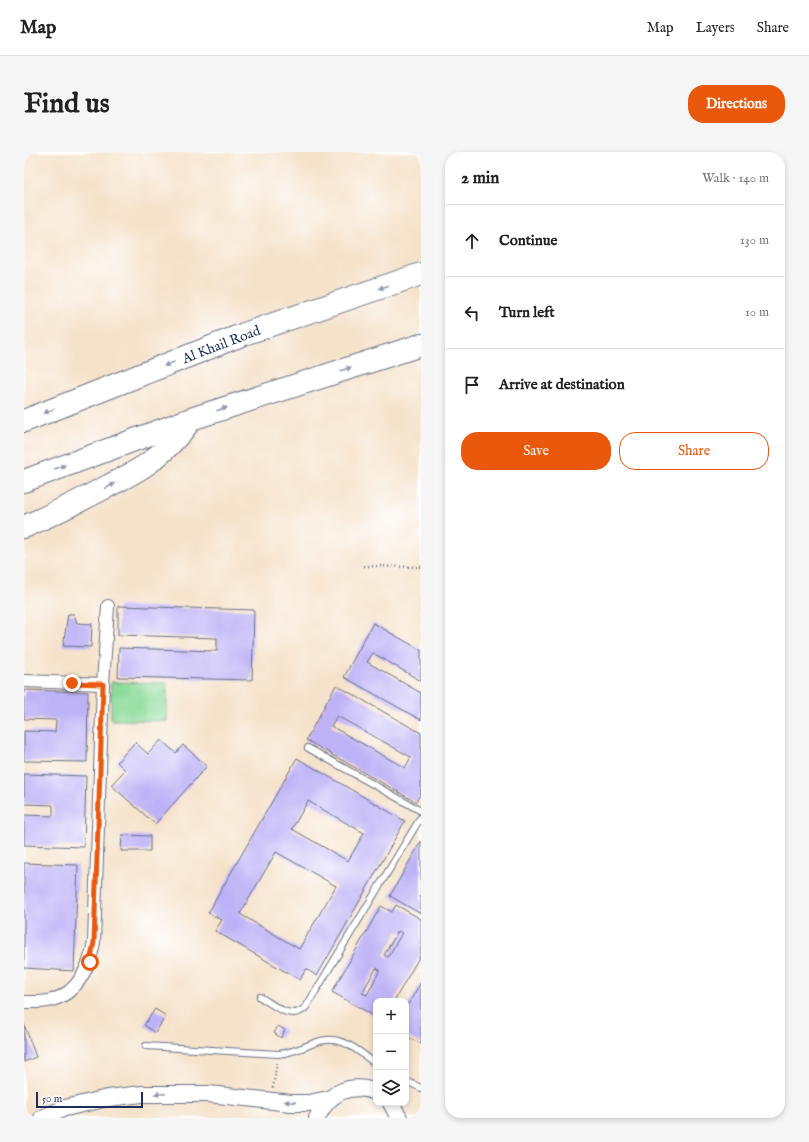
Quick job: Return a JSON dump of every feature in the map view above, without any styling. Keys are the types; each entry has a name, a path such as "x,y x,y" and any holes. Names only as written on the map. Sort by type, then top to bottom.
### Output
{"highway":[{"name":"Al Khail Road","path":"24,421 244,334 421,274"},
{"path":"24,481 191,419 421,345"},
{"path":"24,527 139,470 165,449 179,435 191,419"}],"street":[{"path":"24,1002 51,1001 67,993 80,979 88,966 92,952 94,942 103,684 108,606"},
{"path":"24,680 103,684"},
{"path":"42,1118 65,1108 108,1098 142,1094 209,1094 291,1103 309,1103 328,1099 340,1092 353,1088 373,1091"},
{"path":"317,1118 321,1108 328,1099"},
{"path":"393,1106 399,1118"}],"lane":[{"path":"308,748 421,811"},
{"path":"260,997 290,1014 299,1013 306,1007 421,817"},
{"path":"146,1046 278,1054 298,1050 322,1040 336,1040 354,1047 373,1062"},
{"path":"409,1082 421,1088"}],"path":[{"path":"364,566 421,567"}],"green space":[{"path":"111,682 167,683 167,721 111,720"}],"building":[{"path":"118,606 254,610 252,680 118,677 119,648 217,651 217,638 118,635"},
{"path":"68,614 74,614 77,623 92,624 91,647 63,646"},
{"path":"373,623 421,650 421,681 373,653 367,662 421,693 421,720 344,677"},
{"path":"336,685 421,733 421,793 416,802 306,740","holes":["337,716 411,757 405,768 331,726"]},
{"path":"24,690 88,692 87,762 24,761 24,731 55,732 56,720 24,719"},
{"path":"161,740 176,753 183,745 207,766 155,824 111,785 125,770 117,762 135,742 148,754"},
{"path":"297,758 405,821 317,976 306,969 300,980 215,931 222,920 208,913","holes":["308,801 364,833 348,861 292,829","276,852 336,886 299,949 240,914"]},
{"path":"24,774 86,776 84,847 24,845 24,815 53,816 53,805 24,804"},
{"path":"122,835 150,836 150,851 121,851"},
{"path":"421,841 420,897 421,914 390,896"},
{"path":"24,863 78,865 74,971 24,968"},
{"path":"396,905 421,919 421,954 396,998 373,998 373,1015 332,992 381,906 392,912","holes":["398,931 402,933 388,957 384,955","376,968 380,970 367,995 362,993"]},
{"path":"421,982 421,1044 409,1038 409,1003"},
{"path":"155,1009 166,1016 155,1033 144,1025"},
{"path":"24,1024 36,1057 24,1062"},
{"path":"278,1026 285,1030 281,1038 274,1033"}],"route":[{"path":"72,683 103,684 94,942 90,962"}]}
